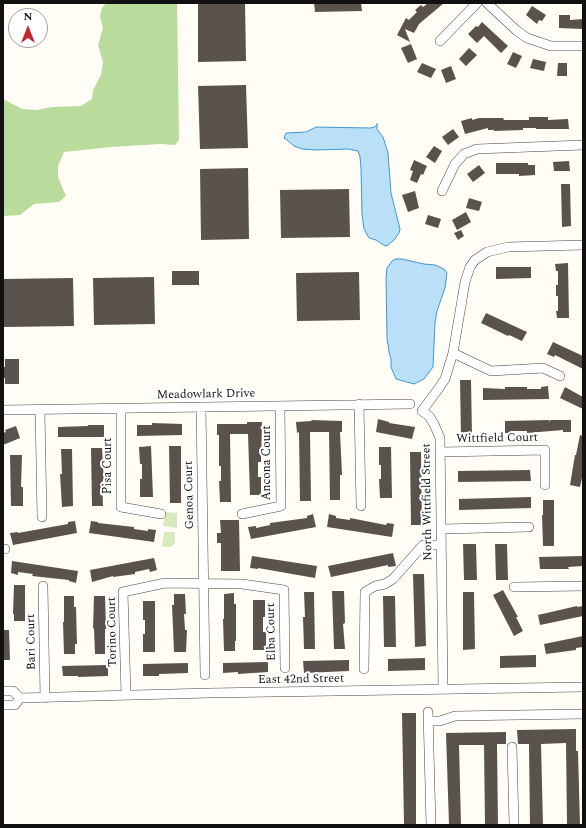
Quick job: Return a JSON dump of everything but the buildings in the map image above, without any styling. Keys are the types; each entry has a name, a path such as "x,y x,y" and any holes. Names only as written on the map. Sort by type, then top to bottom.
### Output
{"street":[{"path":"440,41 477,3"},
{"path":"487,3 516,30 527,38 551,46 583,46"},
{"path":"442,191 450,173 459,159 464,154 477,149 583,145"},
{"name":"North Wittfield Street","path":"444,689 440,438 431,418 422,411 445,379 453,353 465,282 470,267 475,260 487,252 503,248 583,245"},
{"path":"453,353 491,371 543,368 560,376"},
{"path":"359,404 361,506"},
{"name":"Meadowlark Drive","path":"3,410 410,404"},
{"name":"Ancona Court","path":"242,514 281,506 280,406"},
{"name":"Genoa Court","path":"201,407 205,675"},
{"name":"Pisa Court","path":"121,408 121,507 161,514"},
{"path":"40,410 42,518"},
{"name":"Wittfield Court","path":"440,452 544,450 545,484"},
{"path":"441,529 529,527"},
{"path":"364,669 364,592 375,586 385,584 393,579 423,545 441,545"},
{"name":"Torino Court","path":"126,695 123,592 165,583 204,582 242,584"},
{"name":"Elba Court","path":"242,584 284,590 284,668"},
{"name":"Bari Court","path":"43,586 45,698"},
{"path":"514,587 583,586"},
{"name":"East 42nd Street","path":"3,691 13,691 20,698 45,698 209,693 583,687"},
{"name":"East 42nd Street","path":"3,706 15,705 20,698"},
{"path":"431,825 429,717 440,721 455,716 583,714"},
{"path":"512,746 514,825"}],"green space":[{"path":"106,3 177,3 179,140 175,145 161,144 111,147 64,152 58,166 58,177 66,196 59,202 34,204 20,215 3,216 3,99 22,109 37,110 52,107 81,106 92,99 93,90 101,75 103,62 98,45 103,28 100,16 102,8"},
{"path":"165,512 177,513 177,528 163,526"},
{"path":"164,533 175,533 175,543 171,547 164,547 162,545"}],"water":[{"path":"377,124 377,129 383,137 388,153 391,193 400,229 395,239 385,246 376,240 369,238 364,229 362,214 361,168 358,151 348,149 302,149 294,146 284,138 286,133 306,132 316,127 370,128 375,127"},
{"path":"396,259 435,265 444,269 447,273 445,288 437,311 435,323 433,367 424,379 414,384 396,379 391,367 387,338 386,277 387,268 392,261"}]}
